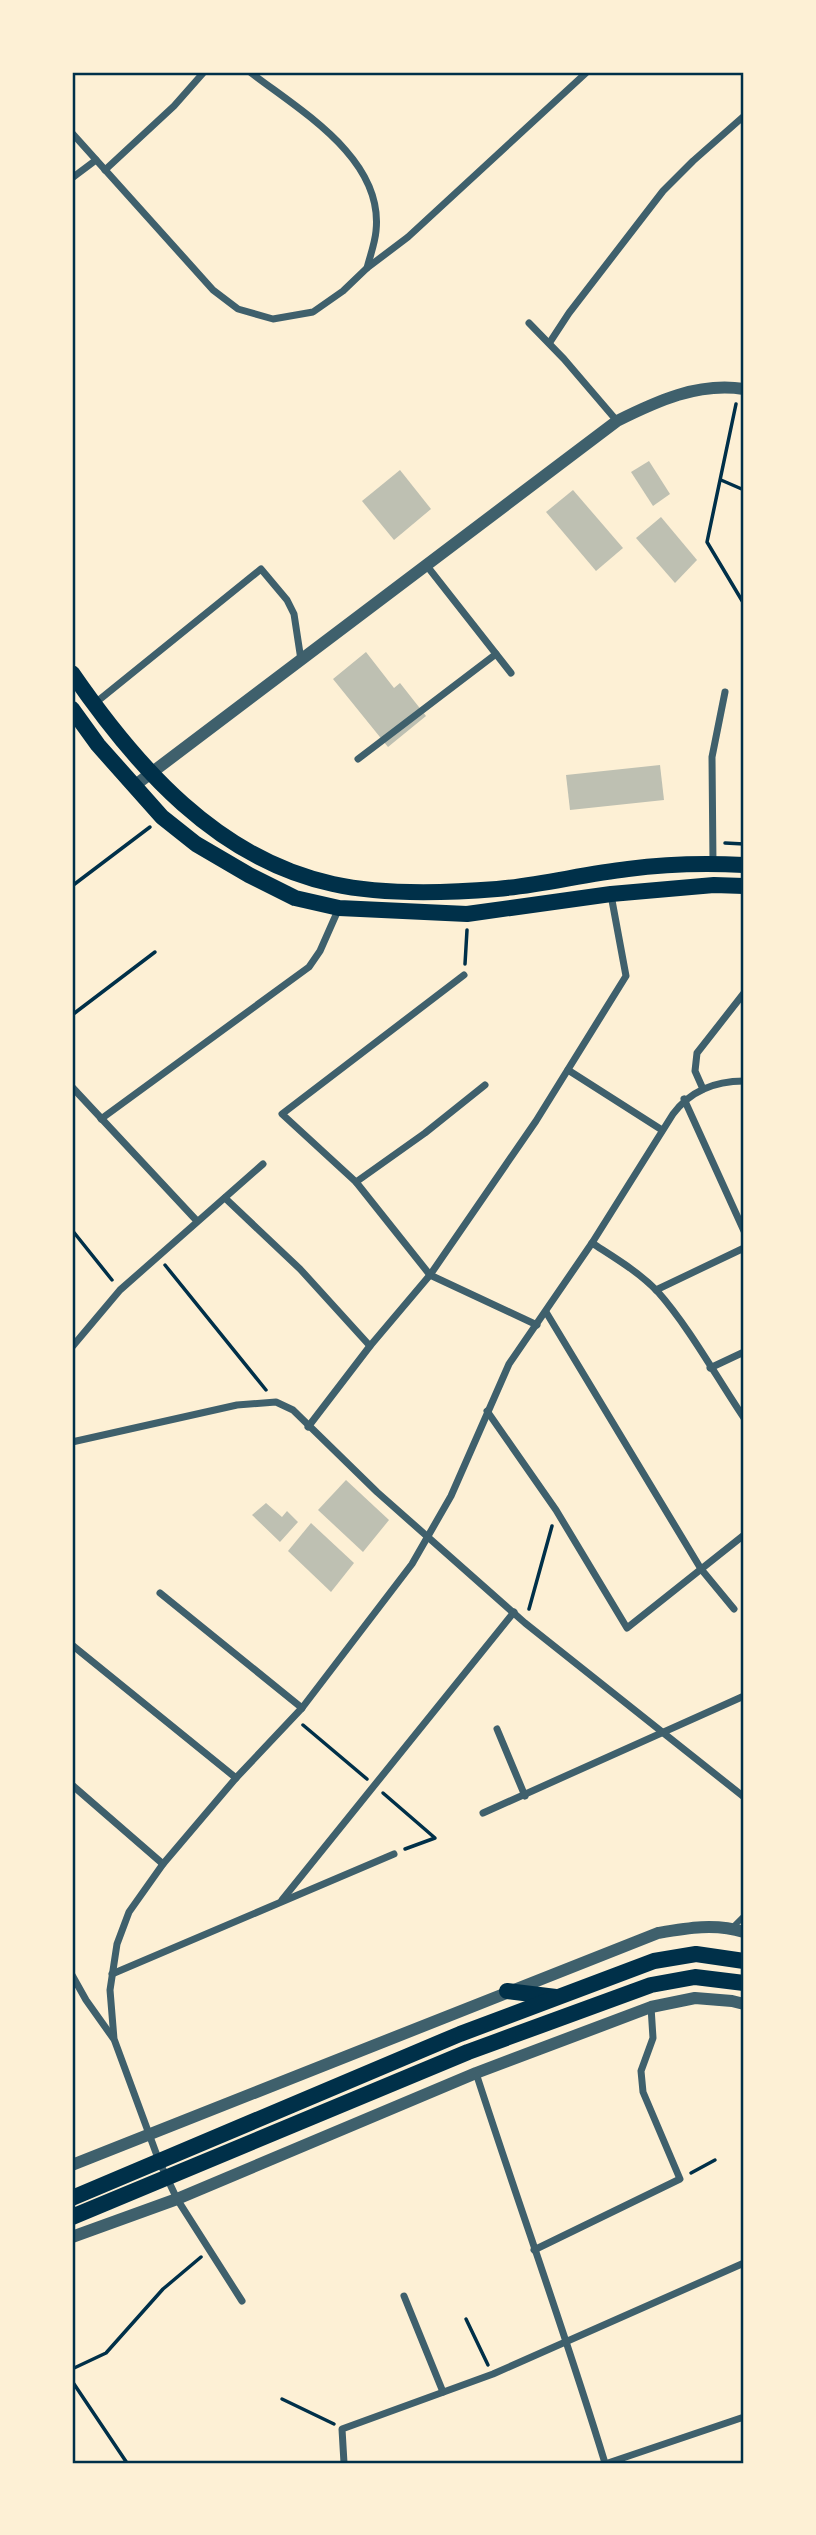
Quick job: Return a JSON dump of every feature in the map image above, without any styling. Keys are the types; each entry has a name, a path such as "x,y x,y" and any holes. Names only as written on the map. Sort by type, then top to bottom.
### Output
{"main road":[{"path":"72,673 93,705 182,806 223,837 275,865 334,885 388,892 497,888 630,869 713,863 744,865"},
{"path":"72,709 162,817 196,844 295,898 339,908 467,914 611,894 714,885 744,886"},
{"path":"72,2198 460,2034 654,1961 696,1954 744,1961"},
{"path":"72,2217 468,2052 651,1985 695,1977 744,1983"},
{"path":"507,1991 558,1997"}],"street":[{"path":"105,170 174,106 204,72"},
{"path":"250,72 345,146 361,168 374,200 377,230 367,268"},
{"path":"72,133 213,290 239,309 273,319 313,312 342,291 408,237 587,72"},
{"path":"550,342 569,313 663,191 744,116"},
{"path":"72,178 96,160"},
{"path":"529,323 550,342 617,421"},
{"path":"134,786 617,421 659,400 692,390 742,389"},
{"path":"427,566 511,673"},
{"path":"93,705 261,569 287,600 294,614 301,662"},
{"path":"358,759 496,654"},
{"path":"713,863 715,843 712,757 725,692"},
{"path":"308,1427 370,1346 430,1275 536,1121 626,976 611,894"},
{"path":"102,1119 309,967 320,951 339,908"},
{"path":"464,975 282,1114 356,1182 430,1275 537,1325"},
{"path":"702,1089 695,1071 697,1053 744,993"},
{"path":"568,1070 662,1130"},
{"path":"114,2039 110,1990 117,1944 129,1912 163,1864 236,1778 302,1708 412,1564 451,1496 509,1364 546,1312 684,1099 724,1081 744,1081"},
{"path":"356,1182 425,1133 485,1085"},
{"path":"72,1087 197,1221"},
{"path":"684,1099 744,1231"},
{"path":"72,1347 120,1290 263,1164"},
{"path":"225,1198 300,1269 370,1346"},
{"path":"592,1242 637,1273 656,1290 675,1313 744,1418"},
{"path":"656,1290 744,1248"},
{"path":"546,1312 701,1569 734,1609"},
{"path":"710,1368 744,1352"},
{"path":"72,1441 237,1405 276,1402 293,1410 308,1427 525,1623 744,1797"},
{"path":"487,1411 556,1510 627,1628 744,1535"},
{"path":"160,1593 302,1708"},
{"path":"282,1900 514,1612"},
{"path":"72,1645 236,1778"},
{"path":"483,1813 744,1696"},
{"path":"497,1729 525,1796"},
{"path":"72,1785 163,1864"},
{"path":"112,1974 394,1854"},
{"path":"72,2165 658,1933 698,1926 738,1930 744,1916"},
{"path":"72,1975 114,2039 159,2161 177,2199 242,2301"},
{"path":"72,2237 177,2199 476,2073 651,2007 695,1998 744,2004"},
{"path":"534,2249 680,2179 643,2092 641,2071 653,2038 651,2007"},
{"path":"476,2073 607,2463 744,2417"},
{"path":"344,2463 342,2429 493,2374 744,2263"},
{"path":"404,2296 443,2392"}],"path":[{"path":"742,389 708,542 744,604"},
{"path":"721,480 744,490"},
{"path":"72,886 162,817"},
{"path":"715,843 744,844"},
{"path":"464,975 467,914"},
{"path":"72,1015 155,952"},
{"path":"72,1230 120,1290"},
{"path":"157,1255 276,1402"},
{"path":"525,1623 556,1510"},
{"path":"293,1717 435,1838 394,1854"},
{"path":"680,2179 715,2160"},
{"path":"72,2369 106,2353 163,2290 209,2250"},
{"path":"466,2319 493,2374"},
{"path":"72,2381 127,2463"},
{"path":"282,2399 342,2429"}],"building":[{"path":"649,461 670,494 653,506 631,472"},
{"path":"400,470 431,509 394,540 362,501"},
{"path":"573,490 623,548 596,571 546,512"},
{"path":"661,517 697,560 675,583 636,538"},
{"path":"366,652 394,688 400,683 426,716 388,747 333,679"},
{"path":"660,765 664,800 570,810 566,775"},
{"path":"346,1480 389,1520 363,1552 318,1510"},
{"path":"266,1503 282,1517 287,1511 298,1522 280,1542 252,1515"},
{"path":"311,1523 354,1563 331,1592 288,1551"}]}
